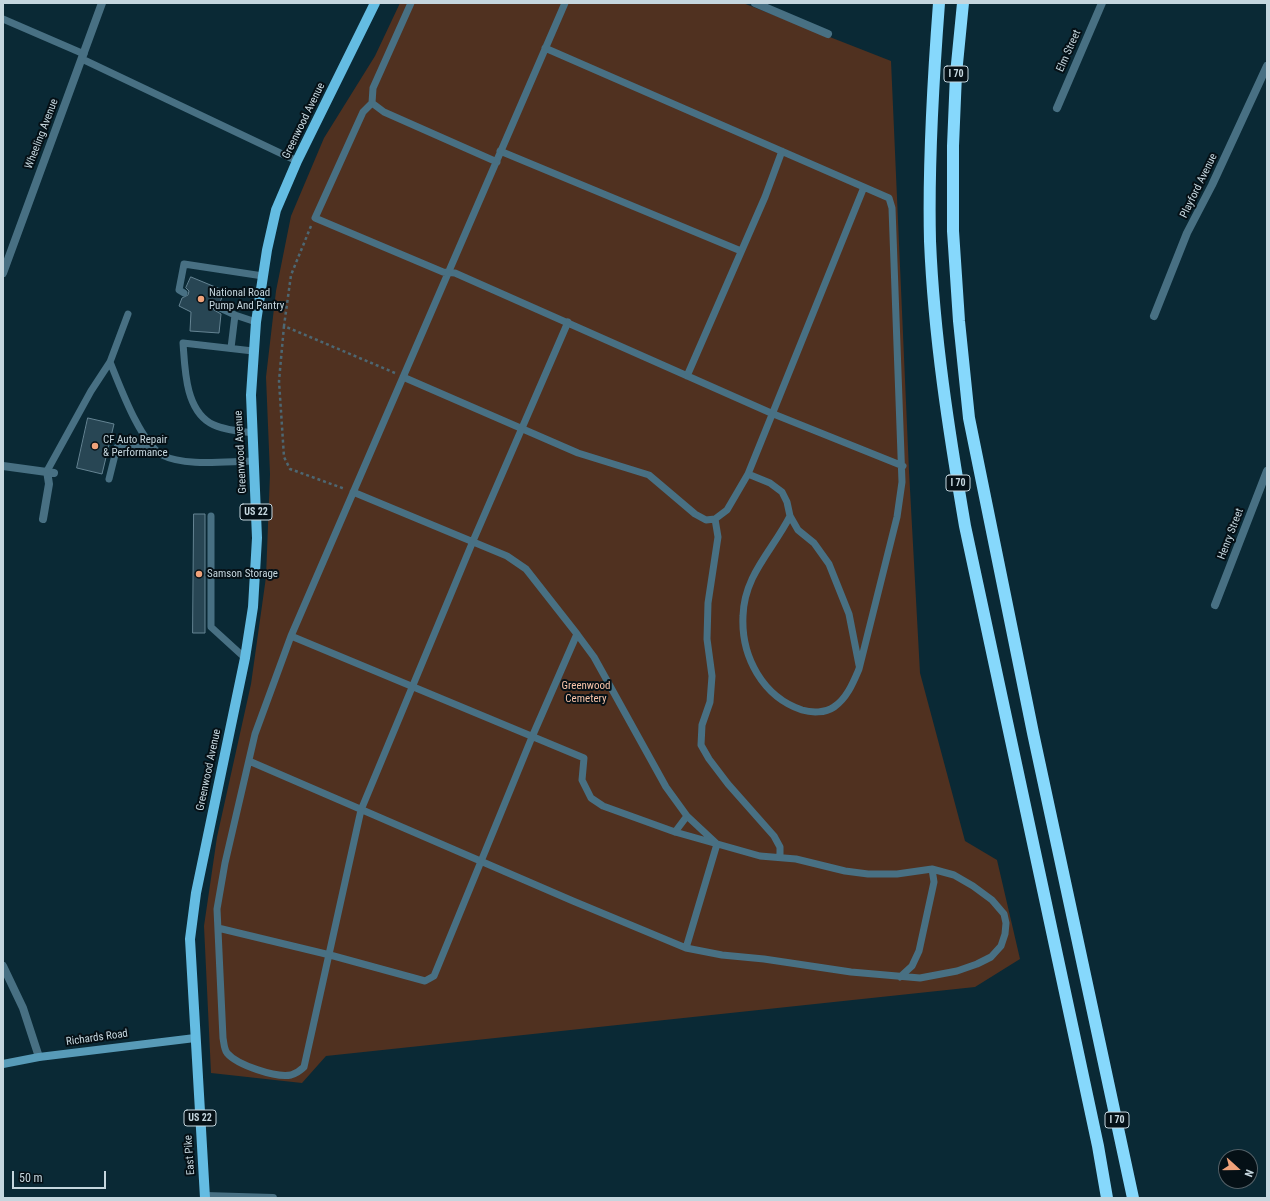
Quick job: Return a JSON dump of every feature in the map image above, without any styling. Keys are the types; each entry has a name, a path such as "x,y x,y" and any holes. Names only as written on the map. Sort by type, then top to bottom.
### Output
{"highway":[{"name":"I 70","path":"940,3 934,66 930,148 930,242 939,354 946,412 965,526 1098,1146 1107,1198"},
{"name":"I 70","path":"963,3 956,74 953,146 953,231 959,321 969,418 1031,725 1101,1043 1133,1198"}],"main road":[{"name":"Greenwood Avenue","path":"195,1038 190,939 196,893 245,658 252,607 257,538 251,395 253,351 263,276 276,210 297,161 375,3"},
{"name":"East Pike","path":"195,1038 205,1197"}],"street":[{"name":"Wheeling Avenue","path":"3,273 102,3"},
{"path":"755,3 828,34"},
{"name":"Elm Street","path":"1057,108 1102,3"},
{"name":"Playford Avenue","path":"1154,316 1187,233 1212,185 1267,66"},
{"path":"3,466 51,472 43,519"},
{"name":"Henry Street","path":"1215,605 1267,471"},
{"path":"3,966 23,1008 39,1057"},
{"name":"Richards Road","path":"3,1064 39,1057 195,1038"},
{"path":"205,1197 273,1198"}],"lane":[{"path":"411,3 373,88 372,103 363,112 315,218 443,272 455,273 771,413 903,466"},
{"path":"565,3 291,636 262,711 248,761 217,909 223,1038 226,1051 241,1064 273,1074 290,1075 299,1072 304,1067 361,810 473,541 568,322"},
{"path":"3,20 83,56 297,161"},
{"path":"545,48 889,198 892,208 903,466 897,517 859,669 852,686 842,700 833,708 819,712 807,711 791,706 776,697 765,686 755,671 745,637 743,617 745,599 761,560 782,531 790,516"},
{"path":"372,103 384,112 497,162"},
{"path":"500,151 741,251"},
{"path":"687,376 782,151"},
{"path":"403,377 578,453 649,475 695,514 706,520 715,519 727,510 748,474 771,413 864,187"},
{"path":"184,293 179,290 184,264 263,276"},
{"path":"218,307 256,322"},
{"path":"51,472 91,391 110,362 128,314"},
{"path":"230,348 235,315"},
{"path":"252,432 226,429 211,424 202,416 193,401 186,379 183,343 253,351"},
{"path":"110,362 134,418 152,447 163,455 185,461 254,461"},
{"path":"109,479 117,447 152,447"},
{"path":"748,474 770,483 782,492 787,502 790,516 798,530 814,543 829,564 848,614 859,669"},
{"path":"353,492 507,556 526,569 594,658 666,787 688,816 717,844"},
{"path":"211,516 211,627 245,658"},
{"path":"715,519 718,545 708,603 707,639 712,676 710,702 702,725 701,745 709,759 728,784 774,836 780,847 780,857"},
{"path":"218,928 425,980 434,976 532,737 577,634"},
{"path":"248,761 686,948 722,955 900,977 920,978 940,975 977,964 991,957 1001,946 1005,934 1006,923 1004,914 992,900 974,886 954,875 932,869 897,874 868,874 845,871 780,857 760,856 675,832 603,806 591,798 582,780 584,758 291,636"},
{"path":"675,832 688,816"},
{"path":"686,948 717,844"},
{"path":"900,977 912,966 919,951 934,882 932,869"}],"path":[{"path":"315,218 291,275 284,326 279,380 284,457 290,469 353,492"},
{"path":"284,326 403,377"}],"green space":[{"name":"Greenwood Cemetery","path":"400,3 743,3 891,61 909,471 920,673 965,841 997,860 1020,959 975,987 326,1056 302,1083 211,1073 204,926 217,837 251,684 266,577 270,474 266,377 276,291 291,216 324,138 375,56"}],"building":[{"name":"National Road Pump And Pantry","path":"191,277 225,291 220,302 215,303 213,307 214,310 221,314 219,333 190,331 191,312 179,306 182,298 188,295 189,291 186,288"},
{"name":"CF Auto Repair & Performance","path":"88,418 114,424 102,474 77,468"},
{"name":"Samson Storage","path":"194,514 205,514 205,633 193,633"}],"place":[{"name":"National Road Pump And Pantry","path":"201,299"},
{"name":"CF Auto Repair & Performance","path":"95,446"},
{"name":"Samson Storage","path":"199,574"}]}
